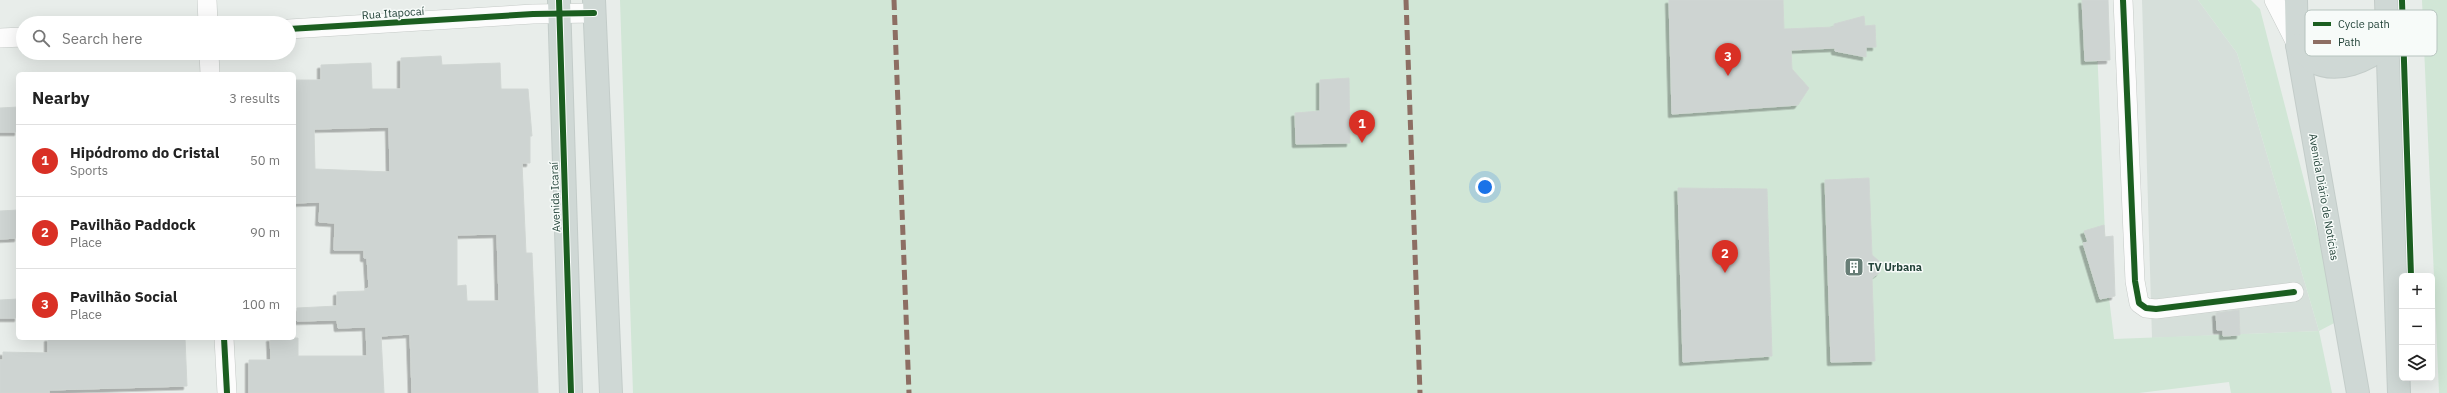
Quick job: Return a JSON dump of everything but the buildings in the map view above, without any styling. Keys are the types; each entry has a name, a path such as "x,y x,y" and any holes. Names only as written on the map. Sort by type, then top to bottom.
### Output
{"main road":[{"name":"Avenida Diário de Notícias","path":"2296,0 2297,45 2358,393"},
{"path":"2386,0 2386,10"},
{"name":"Avenida Icaraí","path":"559,6 571,393"},
{"path":"594,6 611,393"},
{"path":"2297,45 2305,54"},
{"path":"2307,56 2312,61 2340,66 2364,60 2370,56"},
{"path":"2387,56 2398,393"}],"street":[{"path":"207,0 208,16"},
{"path":"2123,0 2135,281 2139,303 2146,308 2156,309 2294,292"},
{"path":"2274,0 2297,45"},
{"name":"Rua Itapocaí","path":"296,28 559,6 594,6"},
{"path":"0,38 16,37"},
{"path":"209,60 210,72"},
{"path":"224,340 227,393"}],"shaded area":[{"path":"2142,0 2198,0 2237,53 2319,331 2152,338"}],"green space":[{"path":"620,0 2095,0 2107,281 2114,339 2319,331 2332,393 2231,393 2229,382 2139,393 633,393"},
{"path":"2198,0 2251,0 2260,9 2340,320 2319,331 2237,53"},
{"path":"2422,0 2447,0 2447,393 2439,393 2424,56 2437,56 2437,10 2422,10"}],"marked path":[{"path":"894,0 909,393"},
{"path":"1406,0 1420,393"}],"cycle path":[{"path":"559,0 571,393"},
{"path":"2123,0 2135,281 2139,303 2146,308 2156,309 2294,292"},
{"path":"2402,0 2402,10"},
{"path":"296,29 533,14 594,13"},
{"path":"2404,56 2411,273"},
{"path":"224,340 227,393"}],"place":[{"name":"Pavilhão Social","path":"1728,76"},
{"name":"Hipódromo do Cristal","path":"1362,143"},
{"name":"TV Urbana","path":"1854,267"},
{"name":"Pavilhão Paddock","path":"1725,273"}]}
